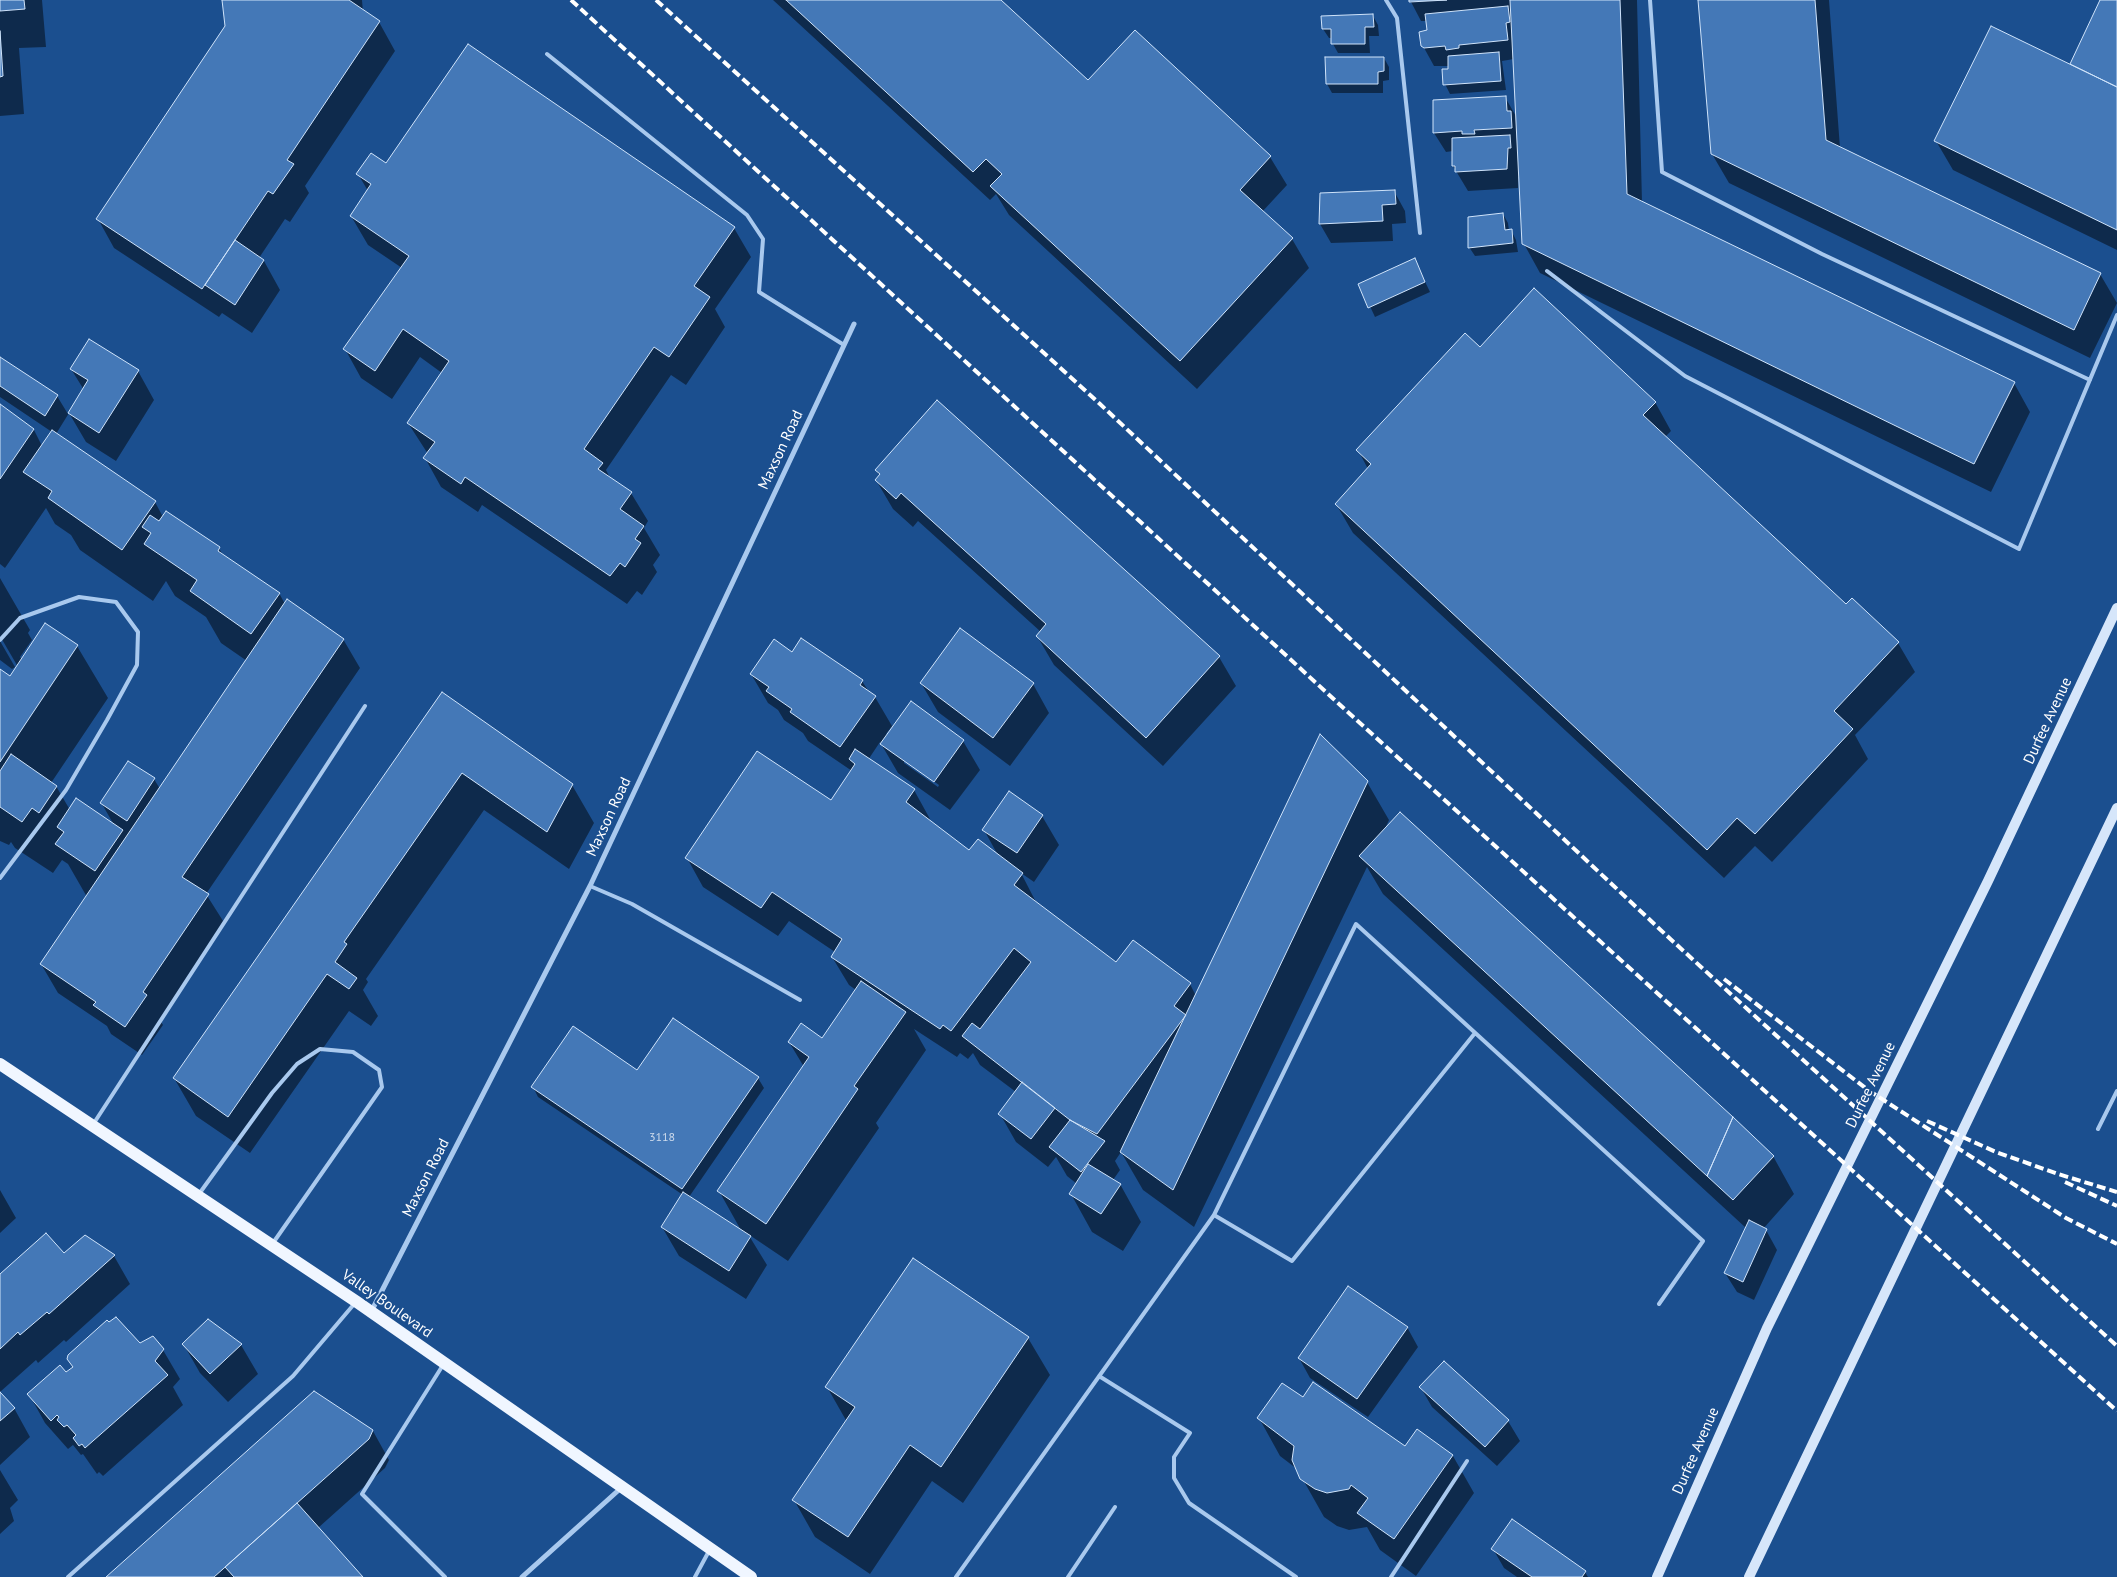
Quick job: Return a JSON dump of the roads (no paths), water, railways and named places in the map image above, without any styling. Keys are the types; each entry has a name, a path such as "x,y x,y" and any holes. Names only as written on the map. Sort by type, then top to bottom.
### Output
{"main road":[{"name":"Durfee Avenue","path":"1656,1577 1768,1328 1988,882 2117,608"},
{"path":"1749,1577 2117,808"},
{"name":"Valley Boulevard","path":"0,1064 357,1302 751,1577"}],"street":[{"name":"Maxson Road","path":"371,1312 590,886 854,324"},
{"path":"522,1577 622,1488"}],"lane":[{"path":"1386,0 1397,18 1420,233"},
{"path":"1650,0 1662,172 1822,254 2090,380"},
{"path":"547,54 747,215 763,240 760,292 844,345"},
{"path":"1547,271 1685,376 2019,549 2117,315"},
{"path":"0,640 20,618 79,597 116,602 138,632 137,665 112,712 66,790 0,878"},
{"path":"92,1126 365,706"},
{"path":"590,886 632,904 800,1000"},
{"path":"956,1577 1214,1215 1356,924 1703,1241 1659,1304"},
{"path":"1214,1215 1292,1261 1475,1033"},
{"path":"197,1196 272,1092 297,1064 320,1048 353,1052 379,1070 382,1087 272,1245"},
{"path":"2098,1129 2117,1090"},
{"path":"68,1577 293,1376 357,1302"},
{"path":"445,1363 362,1494 445,1577"},
{"path":"1099,1376 1190,1432 1174,1457 1174,1478 1189,1503 1296,1577"},
{"path":"1391,1577 1467,1462"},
{"path":"1068,1577 1115,1507"},
{"path":"695,1577 710,1549"}],"railway":[{"path":"571,0 1350,714 2117,1411"},
{"path":"656,0 1100,404 1666,935 2117,1346"},
{"path":"1724,979 1868,1090 2066,1218 2117,1244"},
{"path":"1927,1121 1996,1152 2117,1192"},
{"path":"2065,1182 2117,1206"}]}
